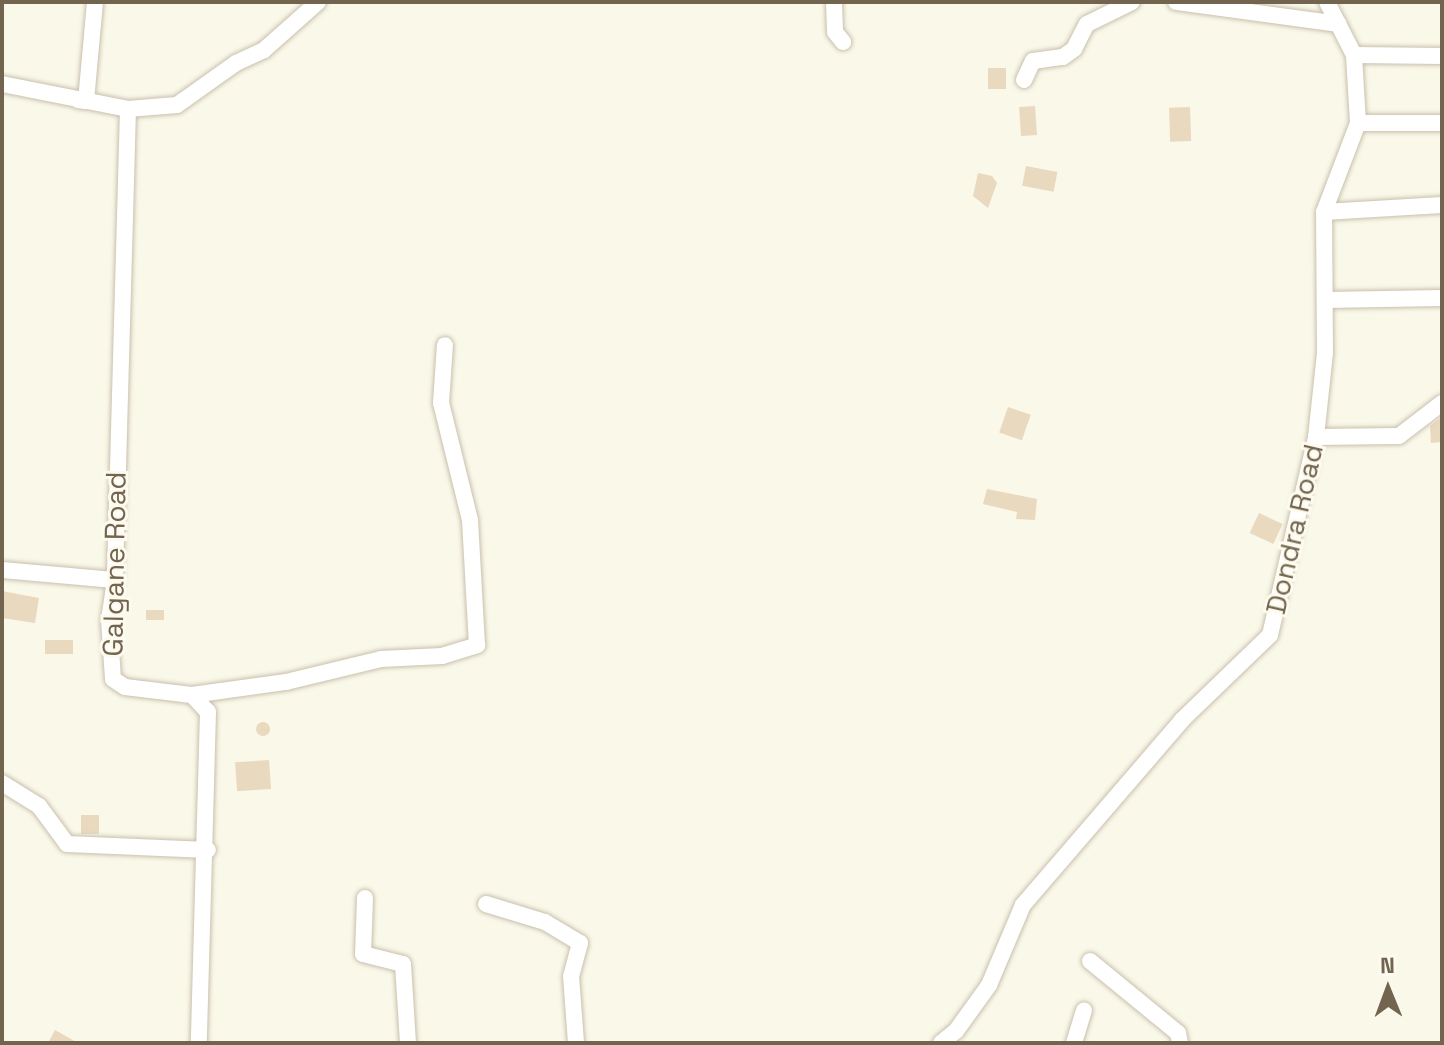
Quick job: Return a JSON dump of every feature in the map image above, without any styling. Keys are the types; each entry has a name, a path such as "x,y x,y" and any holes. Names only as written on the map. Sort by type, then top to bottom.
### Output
{"street":[{"path":"86,101 95,2"},
{"path":"2,85 128,109 177,105 236,63 264,50 318,2"},
{"path":"834,2 835,32 843,42"},
{"path":"1024,80 1033,61 1063,57 1074,49 1087,24 1132,2"},
{"path":"1176,2 1339,24"},
{"name":"Dondra Road","path":"941,1043 956,1031 989,985 1023,905 1182,720 1270,635 1316,437 1325,300 1324,212 1358,123 1354,55 1327,2"},
{"path":"1354,55 1442,56"},
{"name":"Galgane Road","path":"128,109 115,580 109,620 113,679 125,687 192,695"},
{"path":"1358,123 1442,123"},
{"path":"1324,212 1442,205"},
{"path":"1325,300 1442,298"},
{"path":"192,695 286,682 381,659 442,656 477,645 470,520 441,403 445,345"},
{"path":"1316,437 1399,436 1442,403"},
{"path":"2,570 115,580"},
{"path":"192,695 208,712 208,850 199,1043"},
{"path":"2,783 39,806 67,844 208,850"},
{"path":"365,898 363,954 403,964 408,1043"},
{"path":"486,904 545,922 580,943 571,976 576,1043"},
{"path":"1090,961 1178,1033 1180,1043"},
{"path":"1074,1043 1084,1011"}],"building":[{"path":"988,68 1006,68 1006,89 988,89"},
{"path":"1035,106 1037,135 1021,136 1019,107"},
{"path":"1190,107 1191,141 1170,142 1169,108"},
{"path":"1026,166 1057,172 1054,192 1022,186"},
{"path":"978,173 992,176 997,183 988,208 973,196"},
{"path":"1008,407 1031,415 1022,440 999,433"},
{"path":"1442,417 1442,442 1431,443 1430,426"},
{"path":"987,489 1037,499 1035,520 1016,519 1017,512 983,504"},
{"path":"1259,513 1283,524 1273,544 1250,533"},
{"path":"2,591 39,598 35,623 2,618"},
{"path":"146,610 164,610 164,620 146,620"},
{"path":"45,640 73,640 73,654 45,654"},
{"path":"263,722 270,729 263,736 256,729"},
{"path":"269,760 271,789 237,791 235,762"},
{"path":"81,815 99,815 99,834 81,834"},
{"path":"55,1030 78,1043 48,1043"}]}
